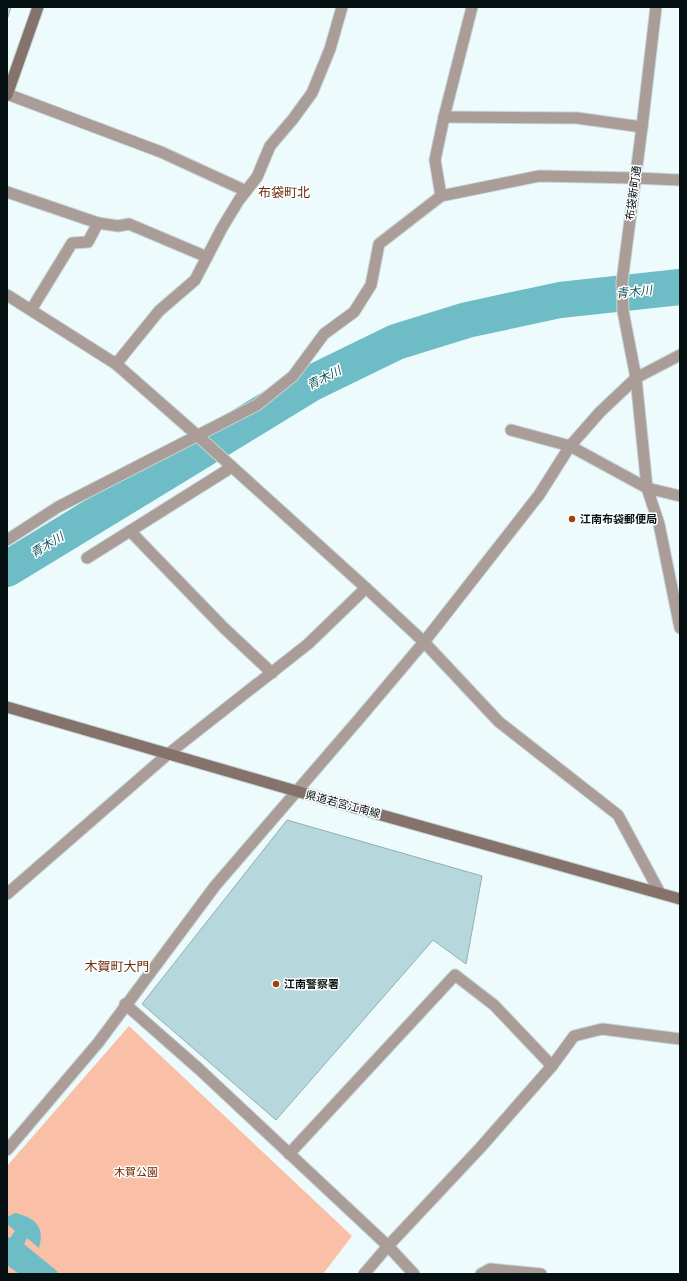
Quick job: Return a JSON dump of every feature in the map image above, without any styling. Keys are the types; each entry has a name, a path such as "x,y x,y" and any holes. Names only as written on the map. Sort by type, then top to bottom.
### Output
{"main road":[{"path":"7,94 38,7"},
{"name":"県道若宮江南線","path":"7,707 296,791 680,899"}],"street":[{"path":"116,364 159,311 195,280 222,228 257,177 270,146 293,119 312,93 330,49 342,7"},
{"path":"441,196 434,160 472,7"},
{"name":"布袋新町通","path":"656,7 622,282 623,311 636,378 647,488 659,524 680,628"},
{"path":"7,94 161,152 246,191"},
{"path":"444,117 577,118 642,127"},
{"path":"7,540 58,507 199,437 257,405 293,376 324,334 354,312 371,285 379,244 441,196 539,176 680,180"},
{"path":"7,192 98,223 118,226 129,224 207,257"},
{"path":"31,310 72,243 88,242 98,223"},
{"path":"7,295 116,364 199,437 424,642 499,722 618,815 660,893"},
{"path":"7,1150 98,1042 215,886 424,642 539,495 570,446 600,412 636,378 680,356"},
{"path":"510,430 570,446 647,488 680,496"},
{"path":"87,558 232,467"},
{"path":"130,531 224,628 272,672"},
{"path":"7,894 93,821 168,754 308,644 366,588"},
{"path":"289,1154 455,975 494,1005 552,1066"},
{"path":"125,1004 199,1068 388,1246 414,1274"},
{"path":"364,1274 388,1246 481,1147 552,1066 574,1036 602,1029 680,1039"},
{"path":"481,1274 490,1269 540,1274"}],"green space":[{"name":"木賀公園","path":"129,1026 352,1236 323,1274 7,1274 7,1166"}],"water":[{"path":"15,1213 28,1218 37,1224 41,1234 39,1248 27,1238 24,1244 58,1272 56,1274 19,1274 7,1265 7,1236 10,1238 15,1231 7,1224 7,1217"}],"building":[{"path":"7,7 11,7 7,20"},
{"name":"江南警察署","path":"287,820 482,876 466,964 433,940 276,1120 142,1004"}],"waterway":[{"name":"青木川","path":"7,569 312,383 396,342 467,320 560,300 680,287"}],"place":[{"name":"江南布袋郵便局","path":"572,519"},
{"name":"江南警察署","path":"276,984"}],"district":[{"name":"布袋町北","path":"284,192"},
{"name":"木賀町大門","path":"117,966"}]}
